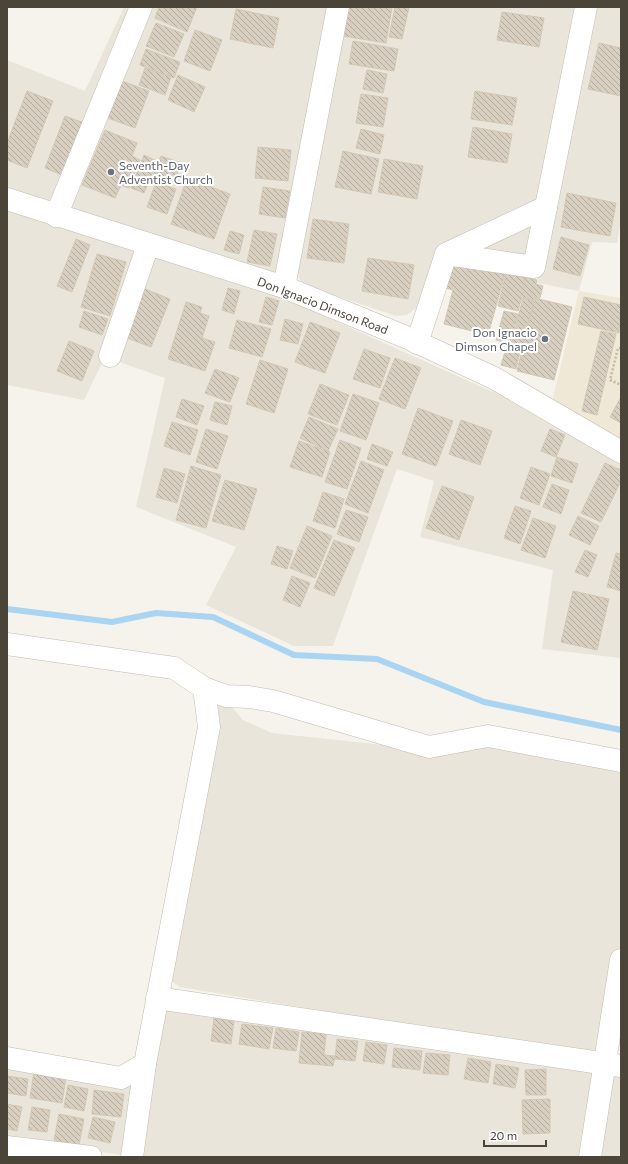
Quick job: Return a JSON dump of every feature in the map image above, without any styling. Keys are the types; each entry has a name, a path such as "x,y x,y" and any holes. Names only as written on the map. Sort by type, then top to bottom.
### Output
{"street":[{"path":"56,216 141,7"},
{"path":"284,288 338,7"},
{"path":"446,254 534,267 586,7"},
{"name":"Don Ignacio Dimson Road","path":"7,199 284,288 417,343 494,378 621,452"},
{"path":"417,343 446,254 546,207"},
{"path":"110,356 148,245"},
{"path":"7,644 174,668 204,688 226,696 249,697 273,701 429,747 488,736 621,761"},
{"path":"132,1157 145,1064 208,727 204,688"},
{"path":"590,1157 613,1065 621,960"},
{"path":"158,998 613,1065"},
{"path":"7,1058 121,1078 145,1064"},
{"path":"7,1147 91,1157"}],"path":[{"path":"621,348 618,348 610,380 621,385"}],"shaded area":[{"path":"124,7 331,7 278,271 269,273 7,189 7,60 85,91"},
{"path":"345,7 580,7 525,272 443,257 431,265 419,306 407,315 396,316 304,285 299,278 298,268"},
{"path":"595,7 621,7 621,219 617,243 592,242 579,291 537,283 559,187"},
{"path":"7,210 284,298 502,396 621,465 621,658 542,649 553,570 420,537 434,481 397,469 333,646 294,646 206,605 236,547 136,507 165,378 105,357 84,400 7,385"},
{"path":"579,291 621,298 621,439 552,402"},
{"path":"225,699 243,720 272,733 430,750 490,740 621,765 621,943 605,1047 593,1056 180,987 173,982 169,974 210,706"},
{"path":"162,1008 594,1068 584,1157 136,1157"},
{"path":"7,1063 134,1084 124,1155 7,1141"},
{"path":"621,1072 621,1157 595,1157 610,1076"}],"building":[{"path":"159,7 197,7 187,32 155,18"},
{"path":"348,7 392,7 386,43 343,36"},
{"path":"395,7 409,7 402,39 389,37"},
{"path":"236,9 279,18 273,48 230,39"},
{"path":"502,12 544,18 539,47 497,40"},
{"path":"156,23 184,34 174,57 146,46"},
{"path":"195,30 222,40 210,71 184,61"},
{"path":"353,41 398,49 394,71 349,64"},
{"path":"599,43 621,48 621,96 588,89"},
{"path":"146,49 180,62 174,78 140,65"},
{"path":"145,68 171,77 165,95 139,85"},
{"path":"367,70 387,74 383,93 363,89"},
{"path":"178,75 205,87 194,112 168,100"},
{"path":"119,80 149,91 135,128 105,117"},
{"path":"27,91 53,101 27,168 7,160 7,143"},
{"path":"475,91 517,98 512,125 471,119"},
{"path":"361,94 388,98 383,127 356,123"},
{"path":"65,116 90,125 69,178 45,168"},
{"path":"473,127 512,134 507,163 468,157"},
{"path":"361,129 384,135 380,154 356,148"},
{"name":"Seventh-Day Adventist Church","path":"105,130 137,143 132,156 140,160 129,188 121,185 115,198 82,185"},
{"path":"258,147 291,150 288,181 255,178"},
{"path":"343,151 379,159 371,194 335,187"},
{"path":"144,155 157,161 144,193 131,188"},
{"path":"161,156 181,163 174,183 153,175"},
{"path":"384,159 423,166 417,199 378,192"},
{"path":"187,178 230,194 214,239 171,224"},
{"path":"156,182 176,189 167,214 147,207"},
{"path":"263,187 290,191 285,218 259,214"},
{"path":"567,193 616,203 610,236 561,227"},
{"path":"313,219 349,224 344,263 307,258"},
{"path":"254,230 277,234 270,266 247,262"},
{"path":"230,231 244,235 239,254 224,250"},
{"path":"561,237 589,245 580,276 553,269"},
{"path":"76,239 90,245 72,292 57,286"},
{"path":"97,254 126,262 110,316 81,307"},
{"path":"368,258 414,265 408,299 362,291"},
{"path":"445,258 505,274 488,335 444,324 453,290 438,286"},
{"path":"506,273 537,280 536,284 543,286 540,298 535,297 534,300 522,297 518,311 498,306"},
{"path":"138,286 170,299 151,347 119,335"},
{"path":"228,288 240,291 234,314 222,310"},
{"path":"266,297 279,301 272,325 259,322"},
{"path":"584,297 621,305 619,333 578,324"},
{"path":"523,298 534,301 527,327 516,325"},
{"name":"Don Ignacio Dimson Chapel","path":"535,298 572,307 554,380 517,371"},
{"path":"186,302 202,307 200,313 209,316 202,338 215,342 205,371 168,359"},
{"path":"84,311 108,319 102,335 79,327"},
{"path":"504,311 518,314 510,344 496,340"},
{"path":"285,319 303,324 298,344 280,340"},
{"path":"237,320 271,329 262,357 229,348"},
{"path":"310,322 340,333 325,373 295,362"},
{"path":"516,326 527,328 522,347 511,344"},
{"path":"601,331 616,334 597,415 582,411"},
{"path":"69,341 94,351 82,381 57,371"},
{"path":"507,345 521,348 516,369 501,365"},
{"path":"364,349 390,358 380,388 353,379"},
{"path":"395,358 421,368 405,409 379,399"},
{"path":"260,360 288,369 274,413 246,404"},
{"path":"215,369 239,378 230,402 205,393"},
{"path":"320,384 349,395 337,425 308,414"},
{"path":"353,394 379,403 366,440 340,431"},
{"path":"621,397 621,423 610,417"},
{"path":"182,399 204,406 197,425 176,417"},
{"path":"215,402 232,406 227,425 210,420"},
{"path":"418,408 453,421 436,466 402,454"},
{"path":"309,417 338,429 328,451 300,438"},
{"path":"461,420 492,431 480,465 449,454"},
{"path":"172,422 198,430 190,455 164,446"},
{"path":"206,429 228,436 217,469 196,462"},
{"path":"550,429 565,435 556,457 541,451"},
{"path":"340,440 361,448 347,489 325,482"},
{"path":"299,441 330,452 322,477 290,467"},
{"path":"372,444 393,452 387,466 367,459"},
{"path":"557,457 578,464 572,483 551,476"},
{"path":"361,461 384,470 368,513 345,504"},
{"path":"605,463 621,470 621,481 601,522 581,513"},
{"path":"191,466 221,475 206,528 176,520"},
{"path":"531,467 550,474 539,505 520,498"},
{"path":"164,468 185,474 177,503 156,497"},
{"path":"225,480 257,489 244,530 212,521"},
{"path":"552,484 569,490 561,514 543,507"},
{"path":"442,486 474,497 459,540 426,528"},
{"path":"323,492 344,499 335,528 313,521"},
{"path":"515,506 531,511 520,544 504,538"},
{"path":"346,510 368,517 359,542 337,534"},
{"path":"578,516 599,526 590,545 569,535"},
{"path":"533,518 556,526 545,558 521,550"},
{"path":"307,526 332,536 315,578 290,568"},
{"path":"334,540 355,548 334,596 314,588"},
{"path":"277,546 293,551 287,569 271,564"},
{"path":"585,550 597,555 588,577 575,572"},
{"path":"616,553 621,554 621,591 607,587"},
{"path":"292,576 310,583 300,607 283,600"},
{"path":"573,591 609,599 597,650 561,642"},
{"path":"214,1018 234,1021 231,1044 211,1041"},
{"path":"242,1024 273,1028 269,1049 239,1044"},
{"path":"276,1028 299,1032 296,1051 273,1048"},
{"path":"302,1032 326,1034 324,1055 335,1056 333,1066 299,1063"},
{"path":"337,1039 358,1041 355,1061 335,1059"},
{"path":"366,1042 387,1045 384,1064 363,1061"},
{"path":"394,1048 422,1051 420,1070 392,1067"},
{"path":"426,1053 450,1055 448,1075 423,1073"},
{"path":"468,1058 491,1062 488,1083 464,1079"},
{"path":"496,1064 519,1068 515,1088 493,1084"},
{"path":"546,1069 546,1095 526,1095 525,1070"},
{"path":"34,1071 66,1077 62,1103 30,1098"},
{"path":"7,1076 28,1079 26,1096 7,1093"},
{"path":"68,1085 88,1089 84,1111 64,1107"},
{"path":"94,1090 124,1094 121,1117 92,1114"},
{"path":"550,1099 550,1133 523,1134 522,1100"},
{"path":"7,1104 22,1107 17,1131 7,1129"},
{"path":"32,1107 50,1110 47,1132 28,1130"},
{"path":"59,1114 84,1119 79,1145 54,1140"},
{"path":"93,1117 115,1122 110,1143 88,1138"}],"waterway":[{"path":"7,609 112,622 156,613 213,617 294,655 377,659 484,702 621,730"}],"place":[{"name":"Seventh-Day Adventist Church","path":"111,172"},
{"name":"Don Ignacio Dimson Chapel","path":"545,339"}]}
